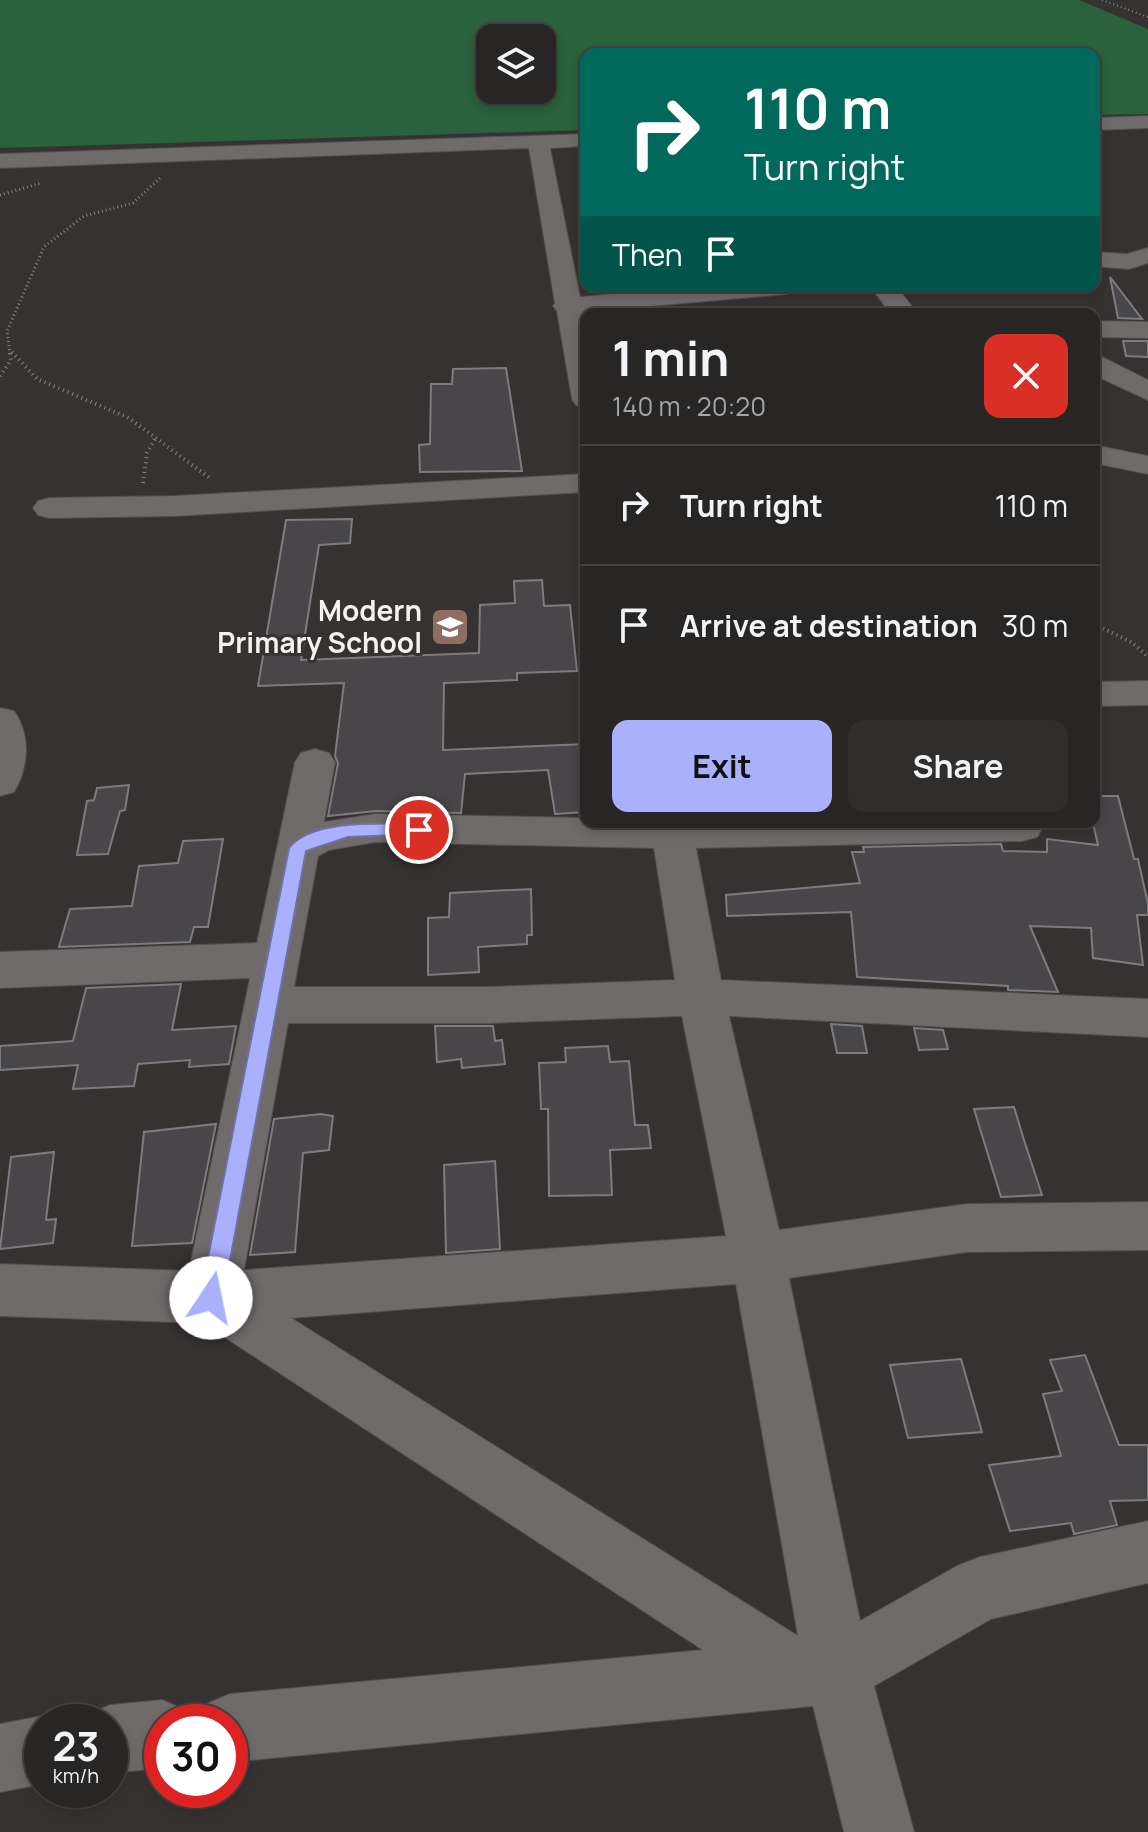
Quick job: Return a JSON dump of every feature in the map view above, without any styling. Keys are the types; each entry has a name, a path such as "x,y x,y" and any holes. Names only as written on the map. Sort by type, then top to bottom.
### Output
{"street":[{"path":"1100,124 1148,122"},
{"path":"0,161 580,140"},
{"path":"538,141 562,211 580,287"},
{"path":"1100,260 1129,262 1148,255"},
{"path":"585,308 731,292"},
{"path":"888,292 900,308"},
{"path":"1100,329 1148,330"},
{"path":"1100,368 1148,391"},
{"path":"1100,455 1148,465"},
{"path":"49,508 141,508 580,483"},
{"path":"1100,694 1148,693"},
{"path":"0,720 5,725 7,740 0,782"},
{"path":"211,1298 315,762"},
{"path":"298,848 320,837 376,828 671,828 701,997 758,1258 818,1672 879,1832"},
{"path":"0,970 272,983 489,1005 701,997 1148,1018"},
{"path":"0,1290 211,1298 758,1258 967,1228 1146,1237"},
{"path":"211,1298 818,1672"},
{"path":"248,1726 818,1672 980,1589 1148,1552"},
{"path":"0,1758 24,1753"}],"path":[{"path":"1102,0 1148,17"},
{"path":"177,154 139,199 123,207 80,218 44,247 7,331 12,352 35,379 49,388 114,410 156,437 240,502"},
{"path":"0,376 12,352"},
{"path":"141,508 147,453 156,437"},
{"path":"1100,627 1133,643 1148,657"}],"green space":[{"path":"0,0 1079,0 1148,29 1148,114 1100,115 1100,48 580,48 580,130 0,148"}],"building":[{"path":"1110,277 1142,319 1118,318"},
{"path":"1123,341 1148,341 1148,357 1126,356"},
{"path":"506,368 522,471 420,472 419,445 430,444 431,384 452,384 453,369"},
{"path":"352,519 350,543 319,545 301,660 479,653 480,605 515,603 514,581 542,580 544,606 570,605 577,671 517,673 517,680 444,683 443,750 580,744 580,812 555,814 548,770 465,774 461,813 376,811 328,816 338,763 335,756 344,683 258,686 286,520"},
{"path":"129,785 125,810 120,811 108,854 77,855 87,801 94,800 97,788"},
{"path":"1100,796 1118,796 1134,859 1138,859 1148,904 1148,915 1137,915 1143,965 1093,958 1091,928 1030,926 1058,992 857,977 851,912 727,916 726,895 860,883 852,852 864,852 863,847 1001,844 1003,851 1047,852 1047,839 1098,845 1094,828 1100,828"},
{"path":"223,839 208,927 194,927 190,942 59,947 70,909 132,906 139,866 178,863 183,841"},
{"path":"531,889 532,935 527,935 527,944 478,947 479,972 428,975 428,918 449,917 450,893"},
{"path":"181,984 172,1030 236,1026 229,1064 189,1067 190,1060 138,1064 134,1086 73,1089 78,1065 0,1070 0,1046 73,1041 86,988"},
{"path":"831,1024 862,1026 867,1053 837,1053"},
{"path":"435,1026 493,1026 495,1041 502,1040 505,1064 462,1068 461,1059 437,1062"},
{"path":"914,1028 943,1030 948,1049 919,1050"},
{"path":"608,1046 610,1062 629,1061 635,1125 648,1125 651,1148 610,1150 612,1195 549,1196 548,1109 541,1109 539,1063 566,1062 565,1048"},
{"path":"1014,1107 1042,1195 1001,1197 974,1109"},
{"path":"321,1114 333,1116 329,1150 303,1153 295,1252 250,1255 274,1119"},
{"path":"216,1124 192,1243 132,1246 144,1132"},
{"path":"54,1152 46,1220 56,1219 53,1243 0,1249 11,1157"},
{"path":"495,1161 500,1249 446,1253 444,1165"},
{"path":"1085,1355 1119,1445 1148,1445 1148,1500 1110,1501 1117,1525 1074,1534 1071,1523 1010,1531 989,1465 1061,1456 1043,1394 1062,1391 1050,1360"},
{"path":"961,1359 982,1432 908,1438 890,1365"}],"place":[{"name":"Modern Primary School","path":"450,627"}],"route":[{"path":"211,1298 298,848 320,837 348,831 376,828 419,830"}]}
